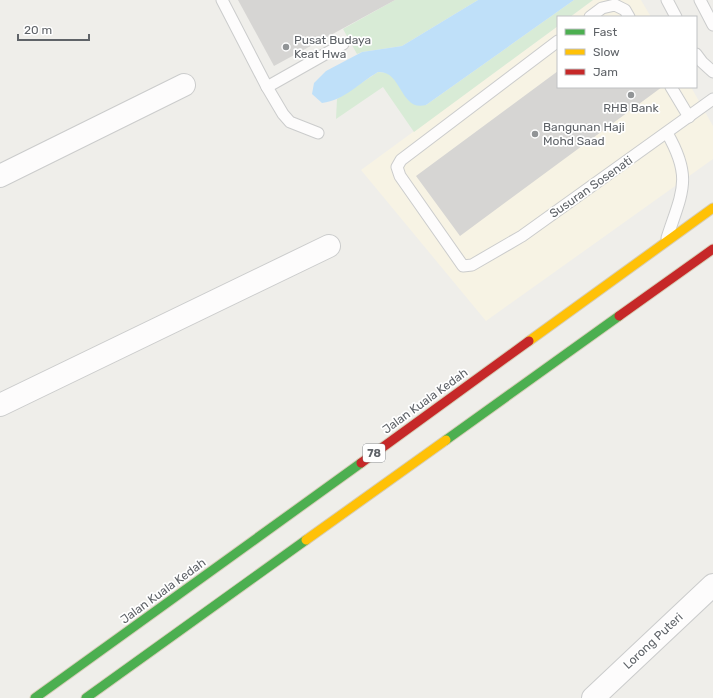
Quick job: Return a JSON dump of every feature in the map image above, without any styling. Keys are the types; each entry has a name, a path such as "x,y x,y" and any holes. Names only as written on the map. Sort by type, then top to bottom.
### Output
{"main road":[{"name":"Jalan Kuala Kedah","path":"35,698 713,208"},
{"name":"78","path":"86,698 713,249"}],"street":[{"path":"0,176 184,85"},
{"path":"0,405 329,246"},
{"name":"Lorong Puteri","path":"593,698 713,585"}],"lane":[{"path":"222,0 267,88 290,122 318,133"},
{"path":"667,0 675,16"},
{"path":"700,0 713,25"},
{"path":"591,16 602,8 615,5 625,10 628,16"},
{"name":"Susuran Sosenati","path":"557,43 401,160 397,167 400,176 458,261 463,266 472,265 522,236 713,99"},
{"path":"267,88 343,44"},
{"path":"697,55 713,72"},
{"path":"672,88 689,117"},
{"path":"666,242 683,188 683,174 677,151 667,133"}],"shaded area":[{"path":"593,0 641,0 650,16 571,16"},
{"path":"557,27 557,88 692,88 713,126 713,159 486,321 361,170"}],"green space":[{"path":"395,0 478,0 402,46 357,54 343,29"},
{"path":"574,0 593,0 571,16 557,16 557,27 414,132 383,87 336,119 337,99 378,72 389,73 426,105"}],"water":[{"path":"478,0 574,0 426,105 417,106 411,103 392,77 386,73 378,72 345,95 330,101 322,103 312,94 314,83 326,71 362,52 402,46"}],"building":[{"name":"Pusat Budaya Keat Hwa","path":"238,0 395,0 274,66"},
{"name":"Bangunan Haji Mohd Saad","path":"557,72 557,88 661,88 460,236 416,176"}],"traffic: fast":[{"path":"446,440 619,316"},
{"path":"35,698 361,463"},
{"path":"86,698 306,540"}],"traffic: slow":[{"path":"529,341 713,208"},
{"path":"306,540 446,440"}],"traffic: jam":[{"path":"619,316 713,249"},
{"path":"361,463 529,341"}],"place":[{"name":"Pusat Budaya Keat Hwa","path":"286,47"},
{"name":"RHB Bank","path":"631,95"},
{"name":"Bangunan Haji Mohd Saad","path":"535,134"}]}
